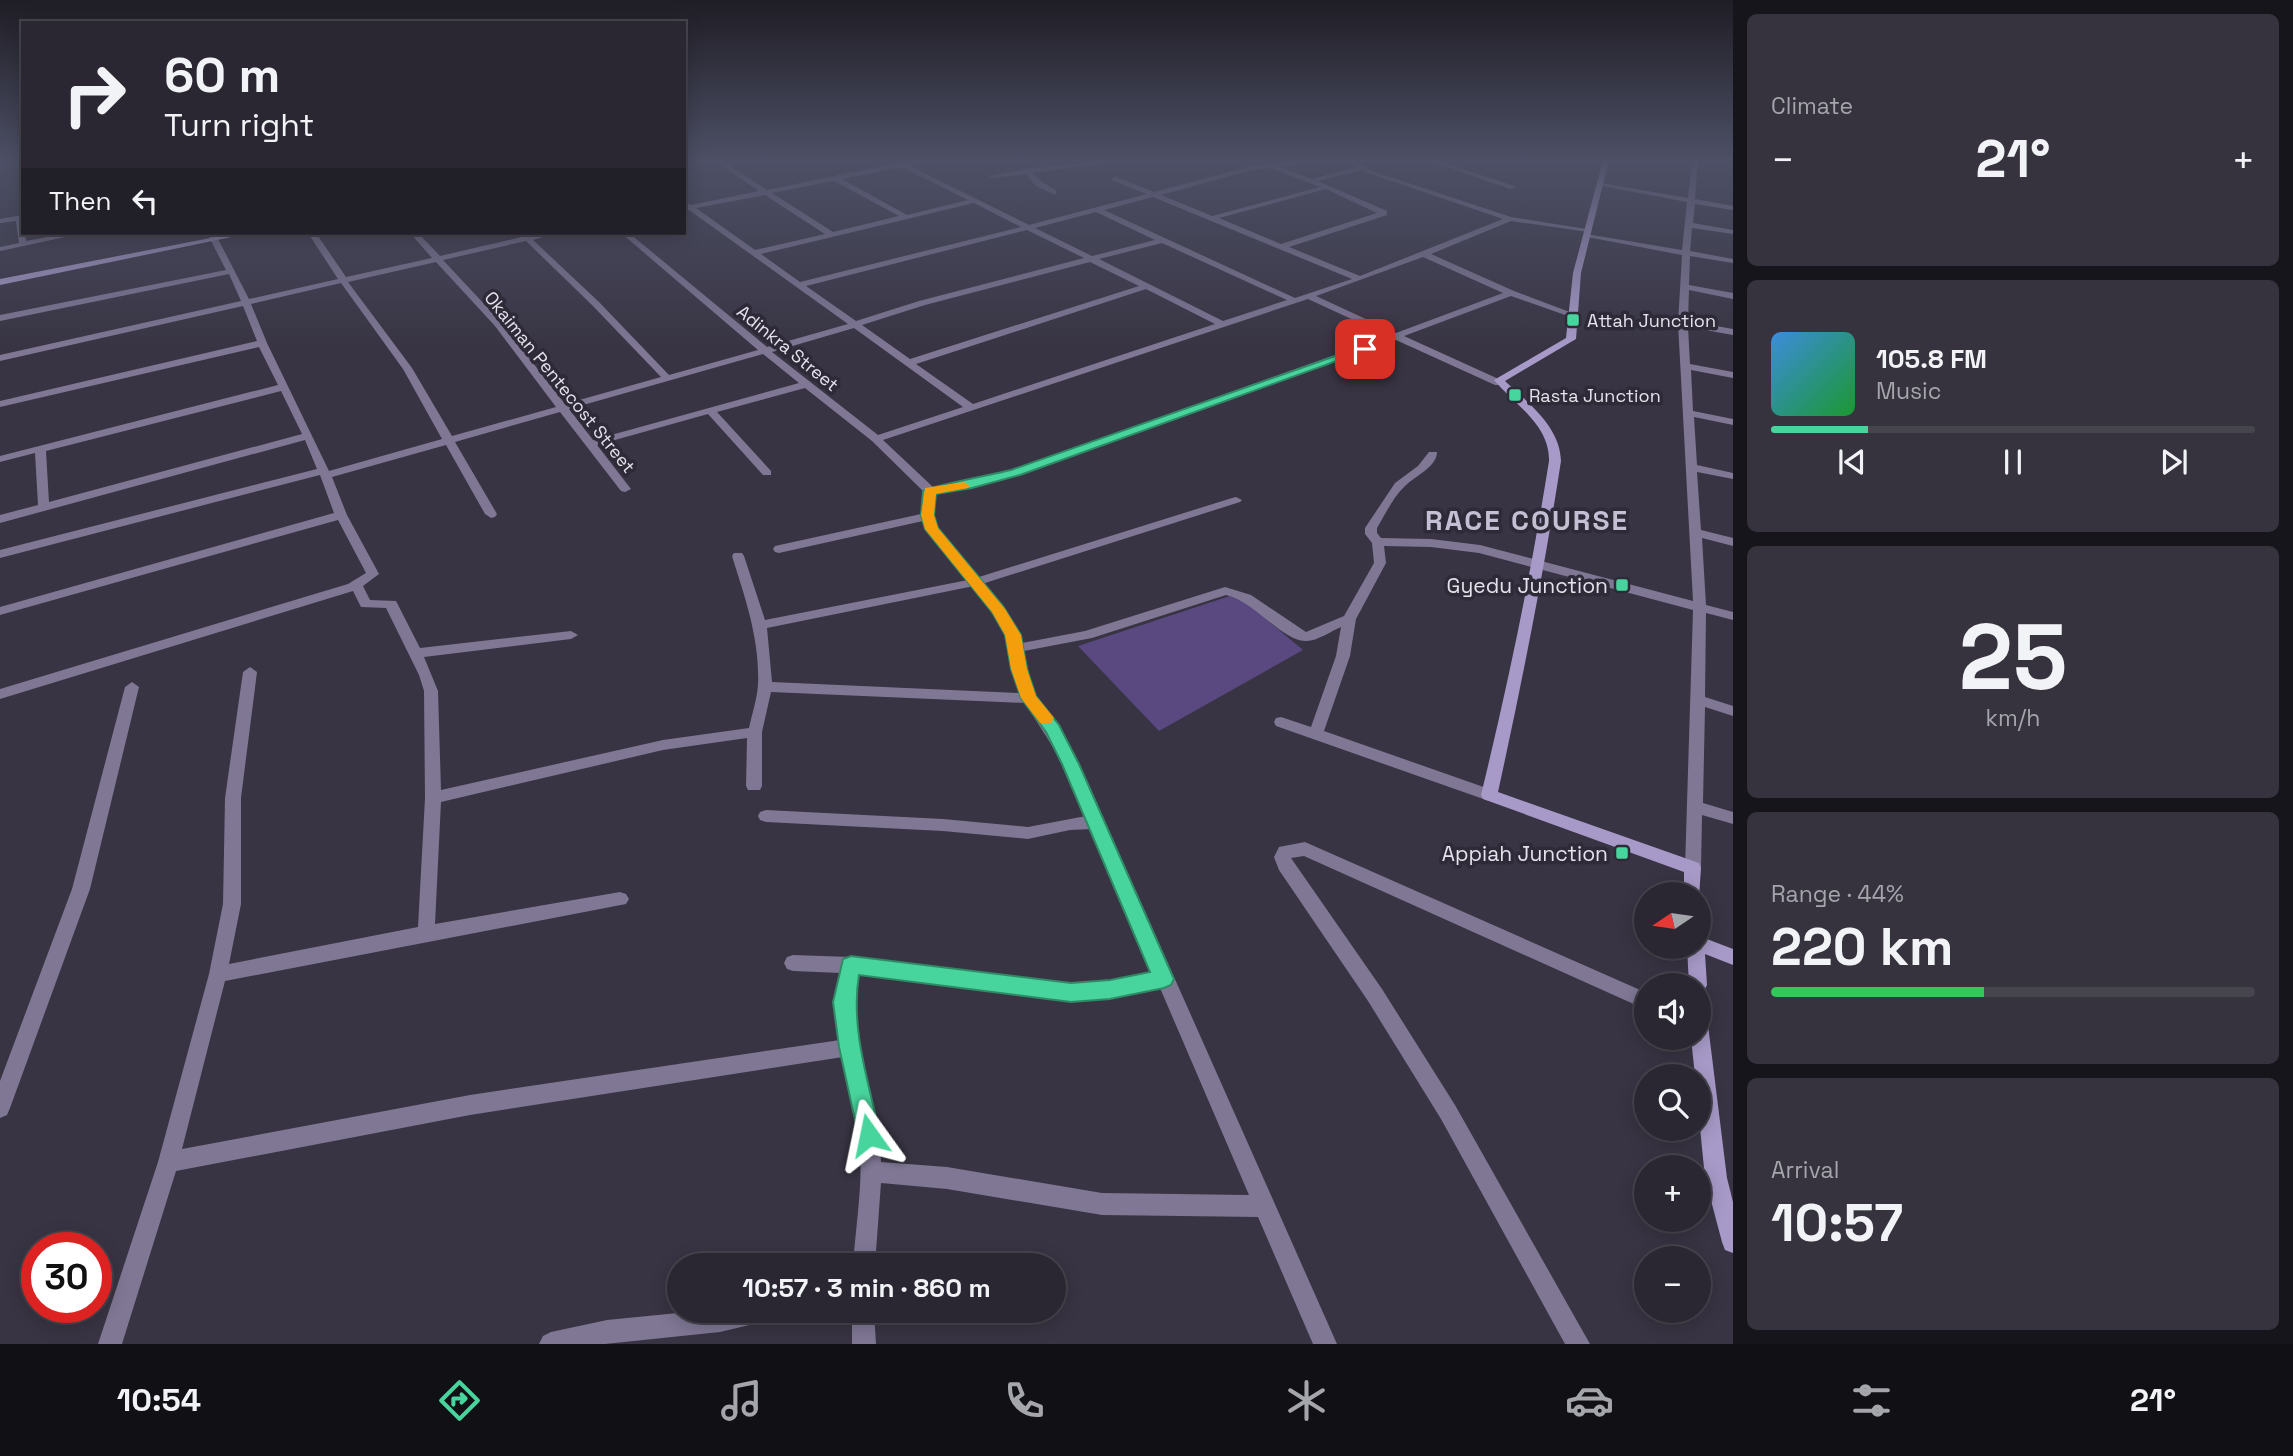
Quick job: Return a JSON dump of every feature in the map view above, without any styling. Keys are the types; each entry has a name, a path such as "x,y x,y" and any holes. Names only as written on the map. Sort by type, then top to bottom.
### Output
{"street":[{"path":"710,223 972,408"},
{"path":"813,223 832,235"},
{"path":"753,253 882,223"},
{"path":"1022,223 1145,287 1224,324"},
{"path":"798,285 1046,223"},
{"path":"1125,223 1293,300"},
{"path":"1223,223 1360,278"},
{"path":"1280,247 1354,223"},
{"path":"876,439 1360,278 1500,223"},
{"path":"1530,223 1733,261"},
{"path":"1499,383 1500,378 1506,374 1567,343 1572,335 1571,314 1590,223"},
{"path":"1692,882 1700,608 1684,323 1686,253 1689,225 1733,232"},
{"path":"22,235 23,245"},
{"path":"0,249 70,235"},
{"path":"313,235 398,354 450,439 491,514"},
{"name":"Okaiman Pentecost Street","path":"416,235 498,324 625,489"},
{"name":"Adinkra Street","path":"627,235 764,350 876,439 928,506 931,529 998,609 1017,648 1019,669 1029,698 1062,746 1325,1344"},
{"path":"0,282 213,236 247,301 262,343 308,436 341,514 373,574 359,592 0,694"},
{"path":"0,358 524,236 596,303 667,378"},
{"path":"0,554 325,473 1090,257 1163,240"},
{"path":"1422,253 1511,293 1571,314"},
{"path":"0,318 232,271"},
{"path":"909,363 1145,287"},
{"path":"1684,287 1733,296"},
{"path":"779,549 909,519 928,506 972,484 1015,472 1365,349 1511,293"},
{"path":"1308,296 1499,383 1538,416 1555,453 1539,563 1489,795"},
{"path":"1684,323 1733,332"},
{"path":"0,404 262,343"},
{"path":"1686,366 1733,375"},
{"path":"590,444 807,384"},
{"path":"0,459 284,387"},
{"path":"709,410 767,473"},
{"path":"1688,413 1733,422"},
{"path":"0,519 308,436"},
{"path":"40,450 44,508"},
{"path":"1316,733 1343,656 1349,619 1380,563 1378,542 1371,534 1371,528 1399,485 1422,468 1433,454"},
{"path":"1692,467 1733,476"},
{"path":"761,625 976,582 1236,500"},
{"path":"0,611 341,514"},
{"path":"1694,532 1733,542"},
{"path":"1378,542 1459,546 1539,563 1733,617"},
{"path":"738,556 761,625 765,687 755,732 754,786"},
{"path":"1017,648 1087,635 1225,591 1238,592 1289,629 1306,637 1349,619"},
{"path":"359,592 391,604 416,653 431,691 433,798 426,933"},
{"path":"416,653 571,635"},
{"path":"110,1344 168,1163 218,974 232,904 233,798 250,671"},
{"path":"0,1108 81,889 132,687"},
{"path":"765,687 1029,698"},
{"path":"1698,700 1733,711"},
{"path":"1281,722 1693,868"},
{"path":"433,798 663,745 755,732"},
{"path":"1695,806 1733,818"},
{"path":"766,816 943,825 1028,833 1070,824 1096,822"},
{"path":"1578,1344 1448,1112 1375,995 1285,865 1285,852 1305,849 1634,996"},
{"path":"218,974 426,933 620,900"},
{"path":"1712,950 1733,957"},
{"path":"793,962 851,965 1071,993 1110,990 1164,979"},
{"path":"851,965 844,1002 850,1047 869,1135 872,1172 865,1253"},
{"path":"168,1163 470,1105 850,1047"},
{"path":"1702,1050 1716,1178 1733,1242"},
{"path":"872,1172 947,1178 1102,1203 1266,1206"},
{"path":"551,1344 607,1332 692,1323"},
{"path":"863,1323 864,1344"}],"shaded area":[{"path":"1236,594 1303,650 1159,731 1078,646"}],"slow traffic":[{"path":"964,486 930,491 927,515 931,529 998,609 1013,635 1019,669 1029,698 1045,718"}],"place":[{"name":"Attah Junction","path":"1573,320"},
{"name":"Rasta Junction","path":"1515,395"},
{"name":"Gyedu Junction","path":"1622,585"},
{"name":"Appiah Junction","path":"1622,853"}],"district":[{"name":"RACE COURSE","path":"1527,520"}],"route":[{"path":"869,1135 850,1047 844,1002 851,965 1071,993 1110,990 1164,979 1062,746 1053,729 1029,698 1019,669 1013,635 998,609 931,529 927,515 930,491 972,484 1015,472 1365,349"}]}
